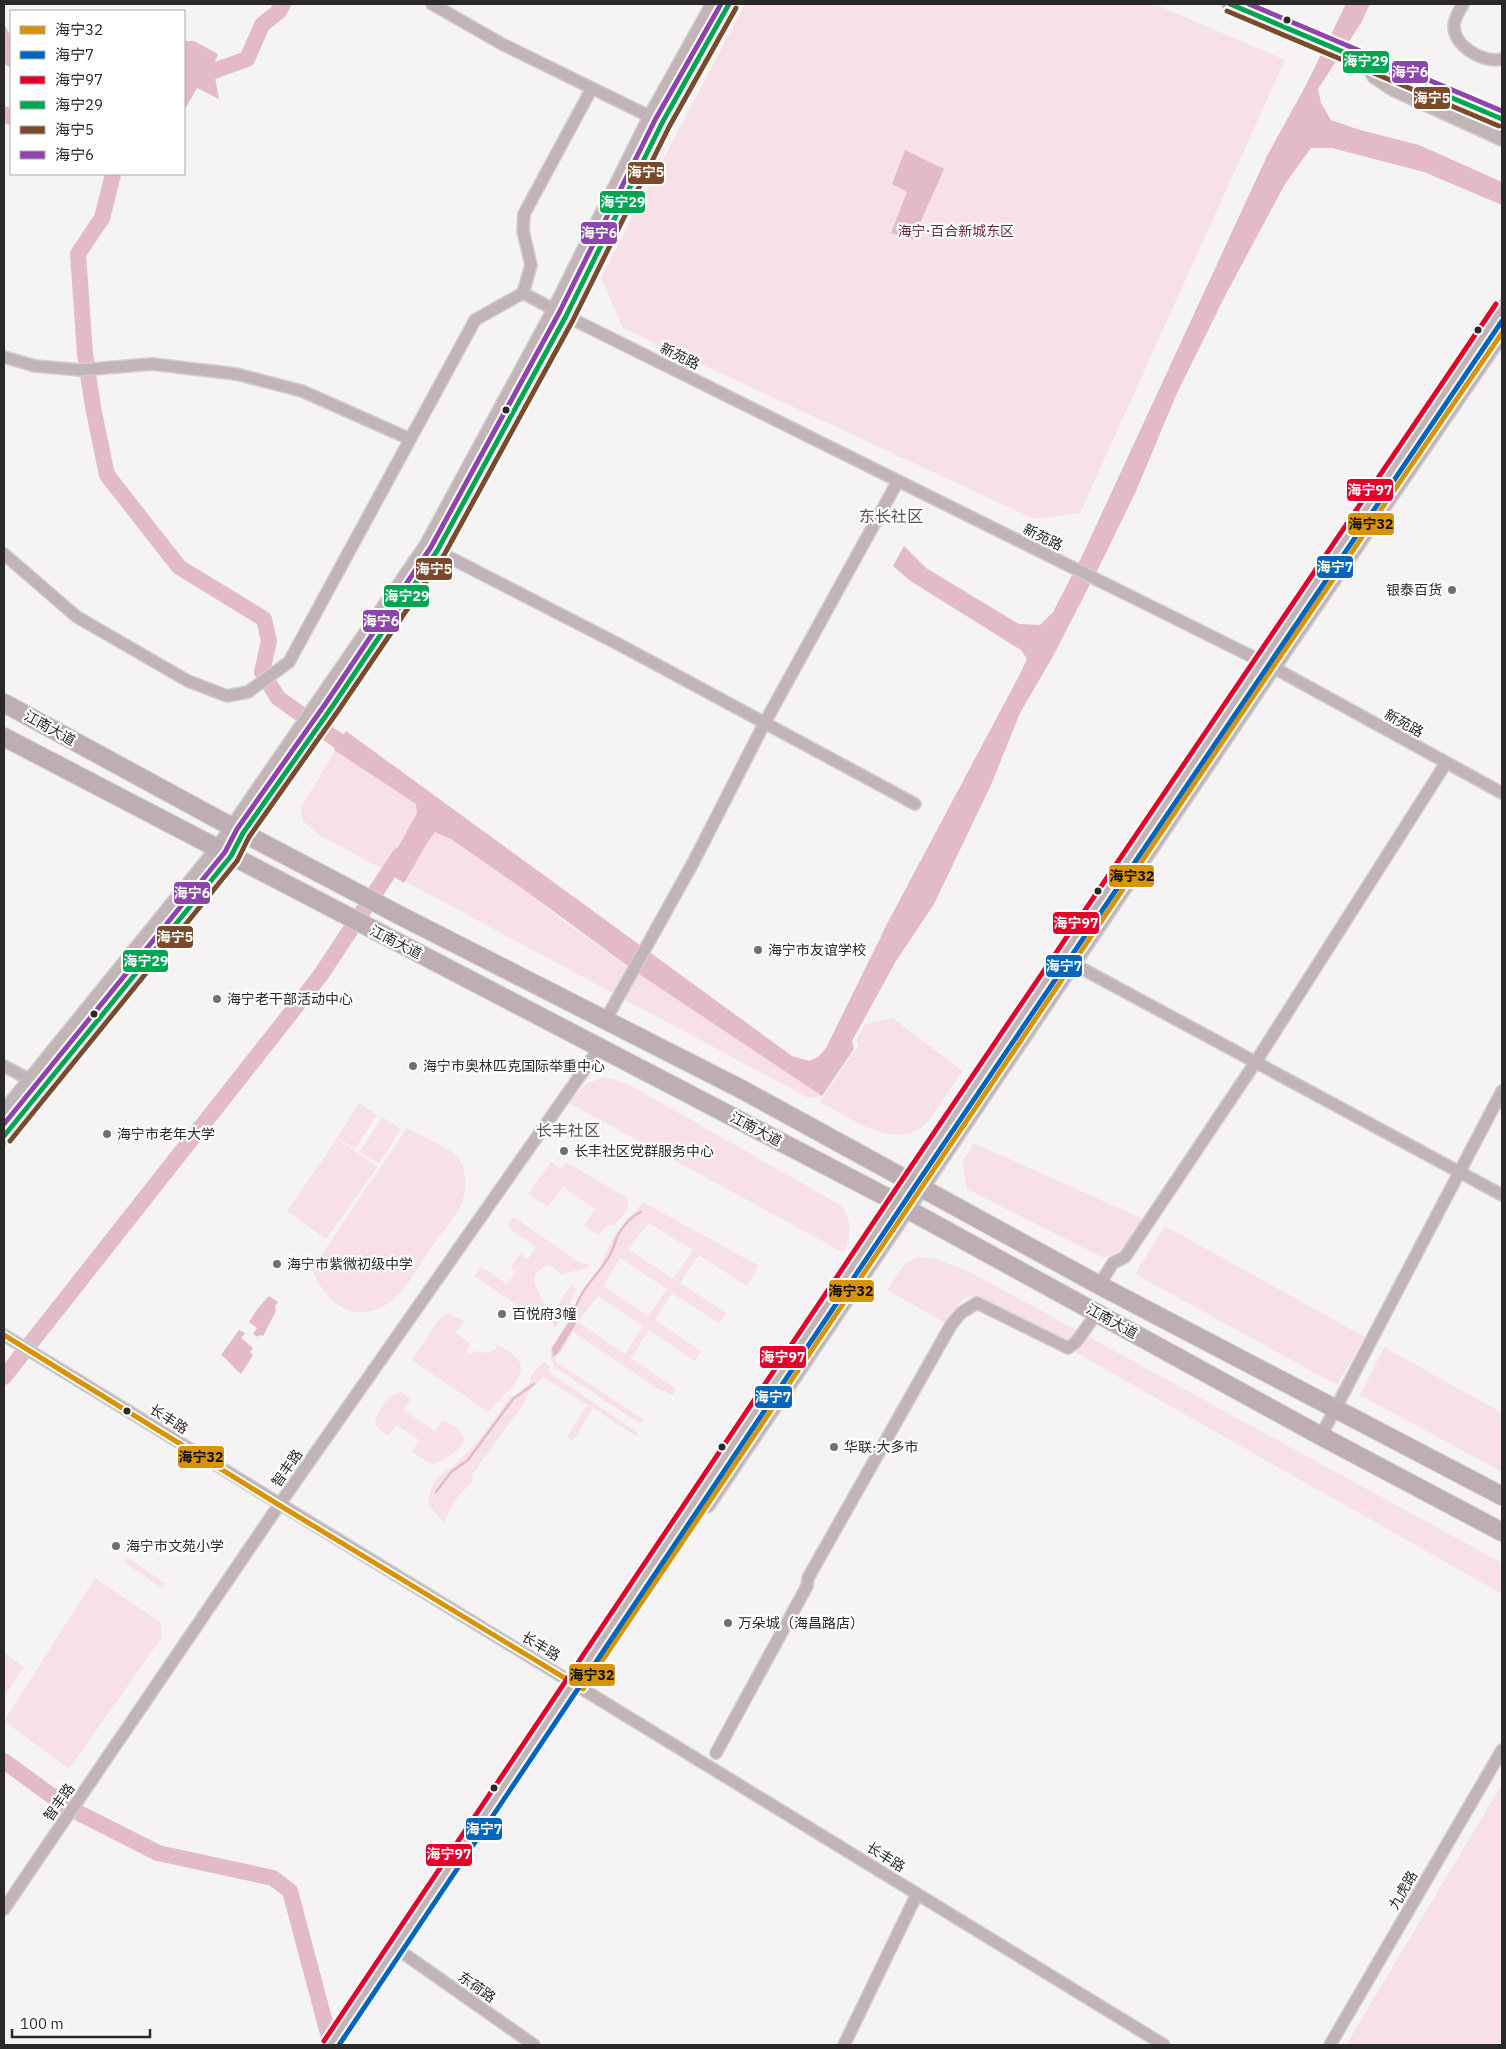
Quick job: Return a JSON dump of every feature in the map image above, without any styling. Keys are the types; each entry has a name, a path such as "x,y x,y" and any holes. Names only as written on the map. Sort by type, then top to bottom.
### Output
{"highway":[{"name":"江南大道","path":"4,702 237,830 605,1021 741,1089 1099,1285 1502,1496"},
{"name":"江南大道","path":"4,737 902,1206 1321,1436 1502,1532"}],"main road":[{"path":"325,704 437,551 560,313 714,4"},
{"path":"657,120 730,4"},
{"path":"1230,4 1502,119"},
{"path":"1367,61 1375,76 1393,88 1502,138"},
{"path":"338,2045 350,2022 1268,665 1502,308"},
{"path":"4,1136 37,1083 225,852 237,830 302,739 427,546 560,313"},
{"path":"1268,665 1502,333"},
{"path":"4,1113 37,1083"},
{"path":"330,2045 403,1953 579,1686"}],"street":[{"path":"432,4 502,44 657,120"},
{"path":"1464,4 1458,11 1454,26 1459,39 1468,50 1477,56 1496,61 1502,59"},
{"path":"4,554 36,584 77,617 188,681 226,696 250,691 289,662 475,320 524,293 531,264 523,231 524,214 592,88"},
{"name":"新苑路","path":"524,293 560,313 1268,665 1502,793"},
{"path":"4,357 36,366 80,370 152,364 236,374 302,391 410,439"},
{"path":"605,1021 694,861 764,724 898,481"},
{"path":"437,551 622,646 915,804"},
{"path":"1099,1285 1113,1263 1125,1257 1255,1063 1446,763"},
{"path":"1068,961 1502,1195"},
{"name":"智丰路","path":"4,1909 279,1505 600,1047"},
{"path":"4,1066 37,1083"},
{"path":"1321,1436 1502,1091"},
{"path":"716,1753 807,1586 808,1578 951,1325 962,1313 977,1304 1068,1348 1076,1342 1097,1313"},
{"name":"长丰路","path":"4,1335 1164,2045"},
{"name":"九虎路","path":"1330,2045 1502,1750"},
{"path":"844,2045 917,1894"},
{"name":"东荷路","path":"403,1953 534,2045"}],"green space":[{"name":"海宁·百合新城东区","path":"745,4 1154,4 1285,60 1080,513 1034,519 623,328 601,277"},
{"path":"334,750 416,804 566,923 822,1096 808,1098 319,835 303,821 301,807 333,755"},
{"path":"892,1018 963,1071 925,1124 913,1132 900,1135 886,1133 857,1123 820,1102 859,1045 856,1040 865,1024"},
{"path":"604,1077 628,1084 842,1206 849,1224 848,1240 844,1253 569,1103 586,1084"},
{"path":"359,1103 377,1115 355,1149 337,1138"},
{"path":"382,1117 401,1129 379,1164 360,1152"},
{"path":"407,1128 458,1157 465,1177 462,1203 413,1276 397,1296 378,1309 354,1312 343,1308 333,1301 325,1292 312,1269"},
{"path":"337,1139 377,1167 326,1239 287,1211"},
{"path":"974,1143 1143,1219 1121,1252 1104,1258 967,1189 962,1162"},
{"path":"551,1162 560,1168 566,1162 626,1197 628,1201 627,1208 615,1225 606,1226 598,1235 584,1225 595,1209 563,1187 548,1207 528,1194"},
{"path":"643,1202 759,1266 747,1286 699,1255 680,1283 726,1313 719,1323 672,1293 655,1320 701,1351 695,1361 649,1330 631,1358 676,1389 672,1395 664,1390 663,1392 573,1332 555,1361 644,1420 642,1423 639,1423 554,1367 551,1358 550,1349 571,1318 578,1298 599,1269 613,1238","holes":["649,1223 693,1250 673,1279 628,1249","620,1258 667,1289 648,1316 603,1286","598,1296 643,1326 625,1354 578,1322"]},
{"path":"512,1218 515,1218 580,1263 589,1264 589,1267 561,1275 556,1269 548,1265 536,1273 536,1288 544,1304 551,1307 545,1324 474,1276 480,1268 487,1270 507,1284 516,1271 511,1267 520,1254 528,1259 536,1247 510,1229 509,1225"},
{"path":"1165,1226 1365,1337 1337,1385 1135,1274"},
{"path":"919,1257 937,1259 972,1273 1502,1563 1502,1594 981,1299 966,1297 944,1322 887,1290 904,1264"},
{"path":"572,1284 576,1290 564,1315 554,1327 553,1321 556,1310"},
{"path":"448,1313 464,1321 456,1333 470,1344 466,1352 469,1354 477,1351 487,1353 496,1349 497,1345 511,1353 519,1361 521,1369 519,1377 488,1412 412,1360 440,1318"},
{"path":"1384,1347 1502,1413 1502,1472 1360,1395"},
{"path":"544,1361 549,1366 550,1373 638,1433 636,1436 593,1408 573,1441 567,1437 587,1405 543,1377 529,1391 524,1403 472,1475 473,1482 456,1500 444,1523 430,1507 428,1500 431,1488 439,1476 451,1468 474,1446 507,1400 530,1383 531,1376"},
{"path":"401,1392 411,1399 404,1410 435,1431 443,1420 454,1426 464,1436 464,1442 461,1447 434,1464 412,1452 419,1440 396,1425 388,1436 380,1430 375,1423 378,1414 388,1399"},
{"path":"128,1558 165,1583 162,1588 125,1563"},
{"path":"95,1578 160,1622 162,1637 69,1769 4,1721"},
{"path":"4,1653 24,1667 4,1697"},
{"path":"1502,1784 1502,2045 1346,2045"}],"shaded area":[{"path":"1346,4 1370,4 1361,23 1318,89 1321,103 1331,120 1360,130 1419,145 1502,182 1502,205 1424,172 1332,148 1311,148 1285,184 1226,294 1177,393 1136,491 1101,563 1052,658 1020,713 991,785 934,904 896,961 852,1041 854,1049 822,1096 636,972 451,839 435,832 404,883 385,871 417,813 416,804 334,750 346,731 792,1056 809,1061 818,1057 826,1048 888,922 1027,659 1021,650 909,580 893,566 904,546 926,568 1019,624 1040,625 1053,612 1083,554 1267,156 1306,85"},
{"path":"4,24 10,34 10,67 4,64"},
{"path":"185,41 194,41 218,54 213,67 219,99 197,88 185,109"},
{"path":"905,150 944,169 913,239 891,233 907,192 892,184"},
{"path":"269,1296 278,1302 275,1306 276,1311 263,1336 260,1335 258,1337 253,1334 257,1328 249,1322"},
{"path":"574,1317 576,1324 558,1353 553,1357 552,1348"},
{"path":"239,1330 245,1333 241,1338 253,1348 250,1352 253,1355 241,1374 221,1355"}],"waterway":[{"path":"185,76 187,73 211,72 247,59 262,25 279,11 283,4"},
{"path":"4,114 10,117"},
{"path":"113,175 102,218 78,254 85,354 93,407 107,475 179,567 264,619 269,641 262,672 278,698 357,754"},
{"path":"4,1377 320,976 400,855"},
{"path":"574,1317 578,1300 610,1255 620,1232 629,1220 641,1212"},
{"path":"436,1492 451,1472 468,1460 513,1399 534,1384"},
{"path":"4,1761 67,1807 158,1853 273,1878 290,1891 331,2045"}],"transit line":[{"name":"海宁6","path":"4,1124 225,852 237,829 326,703 431,547 559,313 655,120 721,4"},
{"name":"海宁29","path":"4,1136 231,856 243,833 332,707 437,551 566,316 662,123 729,4"},
{"name":"海宁29","path":"1230,4 1502,119"},
{"name":"海宁6","path":"1249,4 1502,111"},
{"name":"海宁5","path":"10,1141 237,861 249,837 338,711 444,555 573,320 669,127 736,8"},
{"name":"海宁5","path":"1227,11 1499,126"},
{"name":"海宁97","path":"324,2041 904,1177 1496,304"},
{"name":"海宁7","path":"339,2045 916,1185 1502,321"},
{"name":"海宁32","path":"4,1335 279,1505 583,1689 1273,667 1502,333"}],"place":[{"name":"银泰百货","path":"1452,590"},
{"name":"海宁市友谊学校","path":"758,950"},
{"name":"海宁老干部活动中心","path":"217,999"},
{"name":"海宁市奥林匹克国际举重中心","path":"413,1066"},
{"name":"海宁市老年大学","path":"107,1134"},
{"name":"长丰社区党群服务中心","path":"564,1151"},
{"name":"海宁市紫微初级中学","path":"277,1264"},
{"name":"百悦府3幢","path":"502,1314"},
{"name":"华联·大多市","path":"834,1447"},
{"name":"海宁市文苑小学","path":"116,1546"},
{"name":"万朵城（海昌路店）","path":"728,1623"}],"district":[{"name":"东长社区","path":"891,516"},
{"name":"长丰社区","path":"568,1130"}]}
